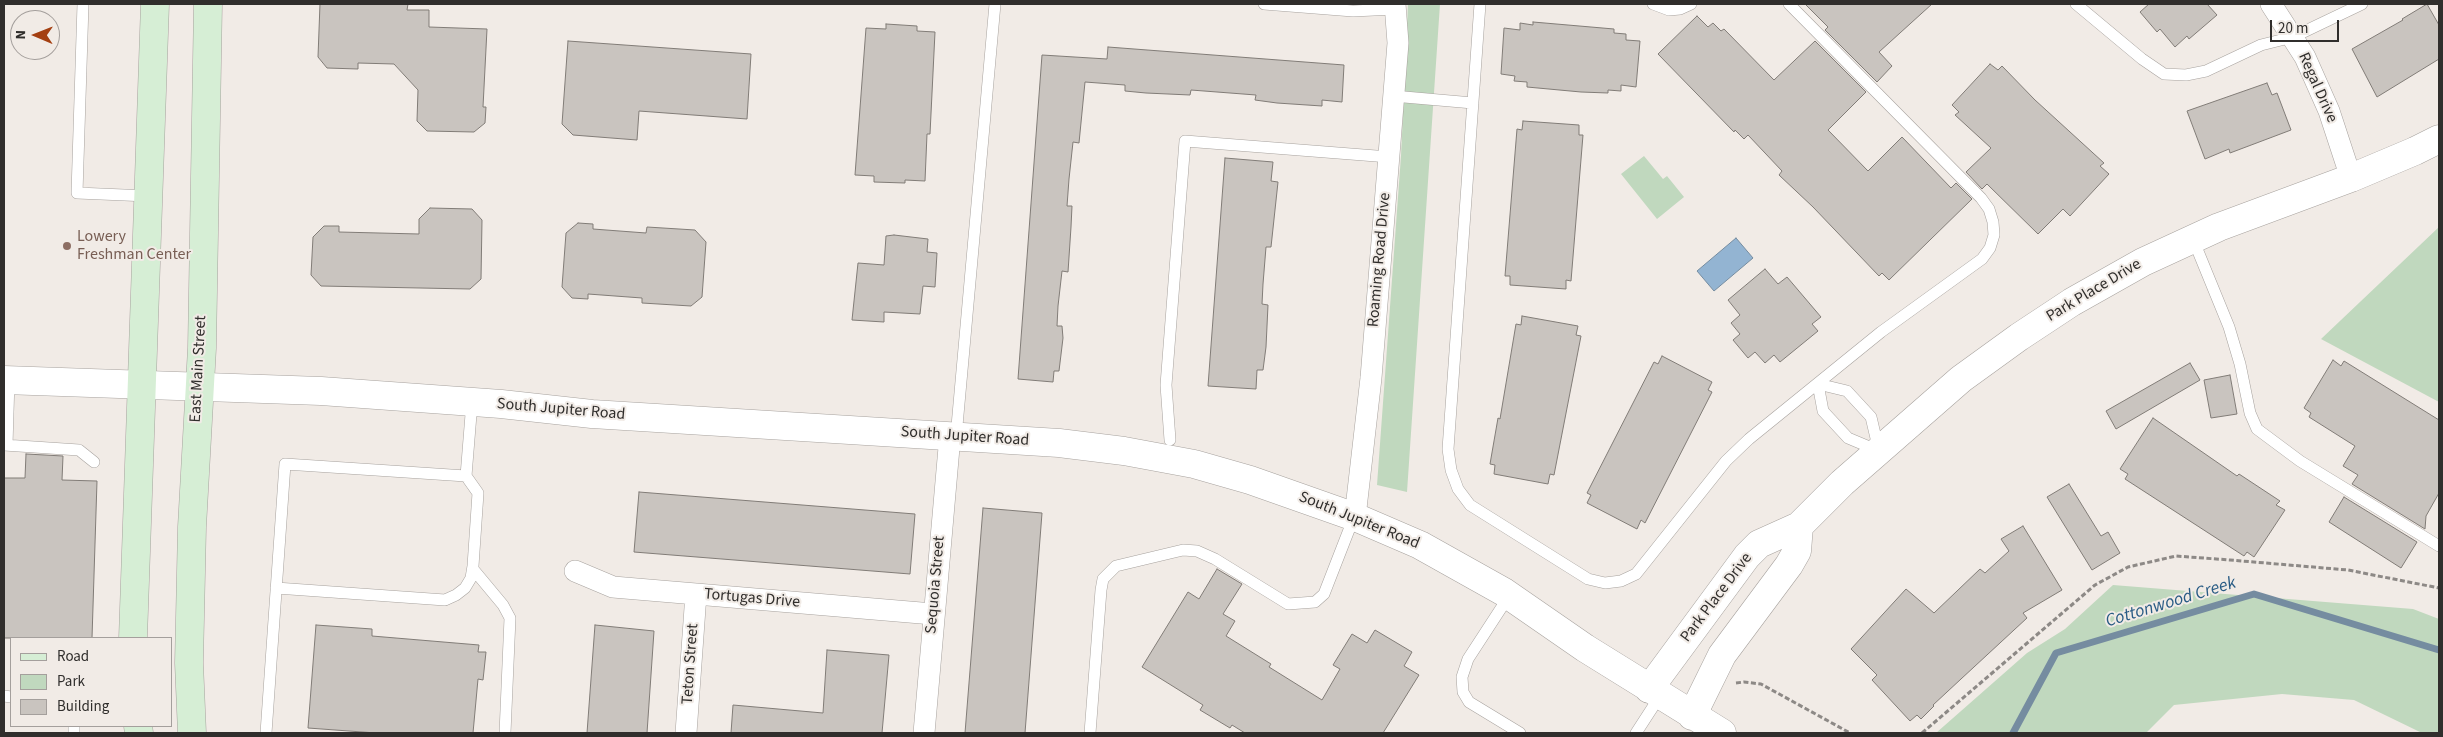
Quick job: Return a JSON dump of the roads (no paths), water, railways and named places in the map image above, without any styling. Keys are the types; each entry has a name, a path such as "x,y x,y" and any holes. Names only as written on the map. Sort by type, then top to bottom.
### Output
{"main road":[{"path":"133,637 156,4"},
{"name":"East Main Street","path":"192,733 189,663 192,527 202,348 208,4"}],"street":[{"name":"Regal Drive","path":"2272,4 2293,37 2329,111 2351,178"},
{"name":"Roaming Road Drive","path":"1355,517 1371,378 1394,96 1398,43 1395,6"},
{"name":"Park Place Drive","path":"1655,692 1747,556 1759,544 1799,526 1842,483 1961,379 2019,337 2072,302 2143,262 2280,203 2351,178 2415,152 2439,139"},
{"name":"South Jupiter Road","path":"6,380 321,391 472,402 592,414 1059,443 1124,451 1194,464 1250,480 1355,517 1420,545 1510,596 1692,716 1722,733"},
{"name":"Sequoia Street","path":"924,733 934,614 953,437"},
{"path":"1692,716 1722,655 1790,565 1797,551 1799,526"},
{"name":"Tortugas Drive","path":"575,571 613,588 934,614"},
{"name":"Teton Street","path":"686,733 696,594"}],"lane":[{"path":"83,4 77,193 148,196"},
{"path":"953,437 995,4"},
{"path":"1264,4 1320,6 1353,11 1395,6"},
{"path":"1480,4 1448,449 1451,470 1458,488 1470,504 1588,579 1605,584 1621,582 1636,574 1648,562 1726,461 1749,439 1896,320 1982,259 1990,248 1994,235 1994,222 1989,209 1981,198 1789,4"},
{"path":"1653,4 1669,10 1680,9 1691,4"},
{"path":"2076,4 2142,60 2164,74 2186,75 2206,71 2261,45 2293,37 2362,4"},
{"path":"1394,96 1473,103"},
{"path":"1170,440 1166,385 1186,141 1389,157"},
{"path":"2193,239 2229,326 2240,364 2250,412 2257,429 2300,461 2439,546"},
{"path":"6,380 5,445 79,450 94,462"},
{"path":"1818,384 1823,411 1848,438 1879,451"},
{"path":"1818,384 1847,391 1871,417 1879,451"},
{"path":"276,588 445,600 456,595 464,588 471,578 478,493 466,476 472,402"},
{"path":"266,733 285,464 466,476"},
{"path":"1090,733 1101,590 1103,579 1116,566 1183,550 1197,552 1215,559 1288,604 1315,602 1324,594 1355,517"},
{"path":"472,569 503,605 510,618 505,733"},
{"path":"1510,596 1468,659 1462,677 1463,692 1469,702 1520,733"},
{"path":"1636,733 1655,692"}],"water":[{"path":"1736,238 1753,258 1714,291 1697,271"}],"waterway":[{"name":"Cottonwood Creek","path":"2013,733 2056,653 2254,594 2439,650"}],"place":[{"name":"Lowery Freshman Center","path":"67,246"}]}
